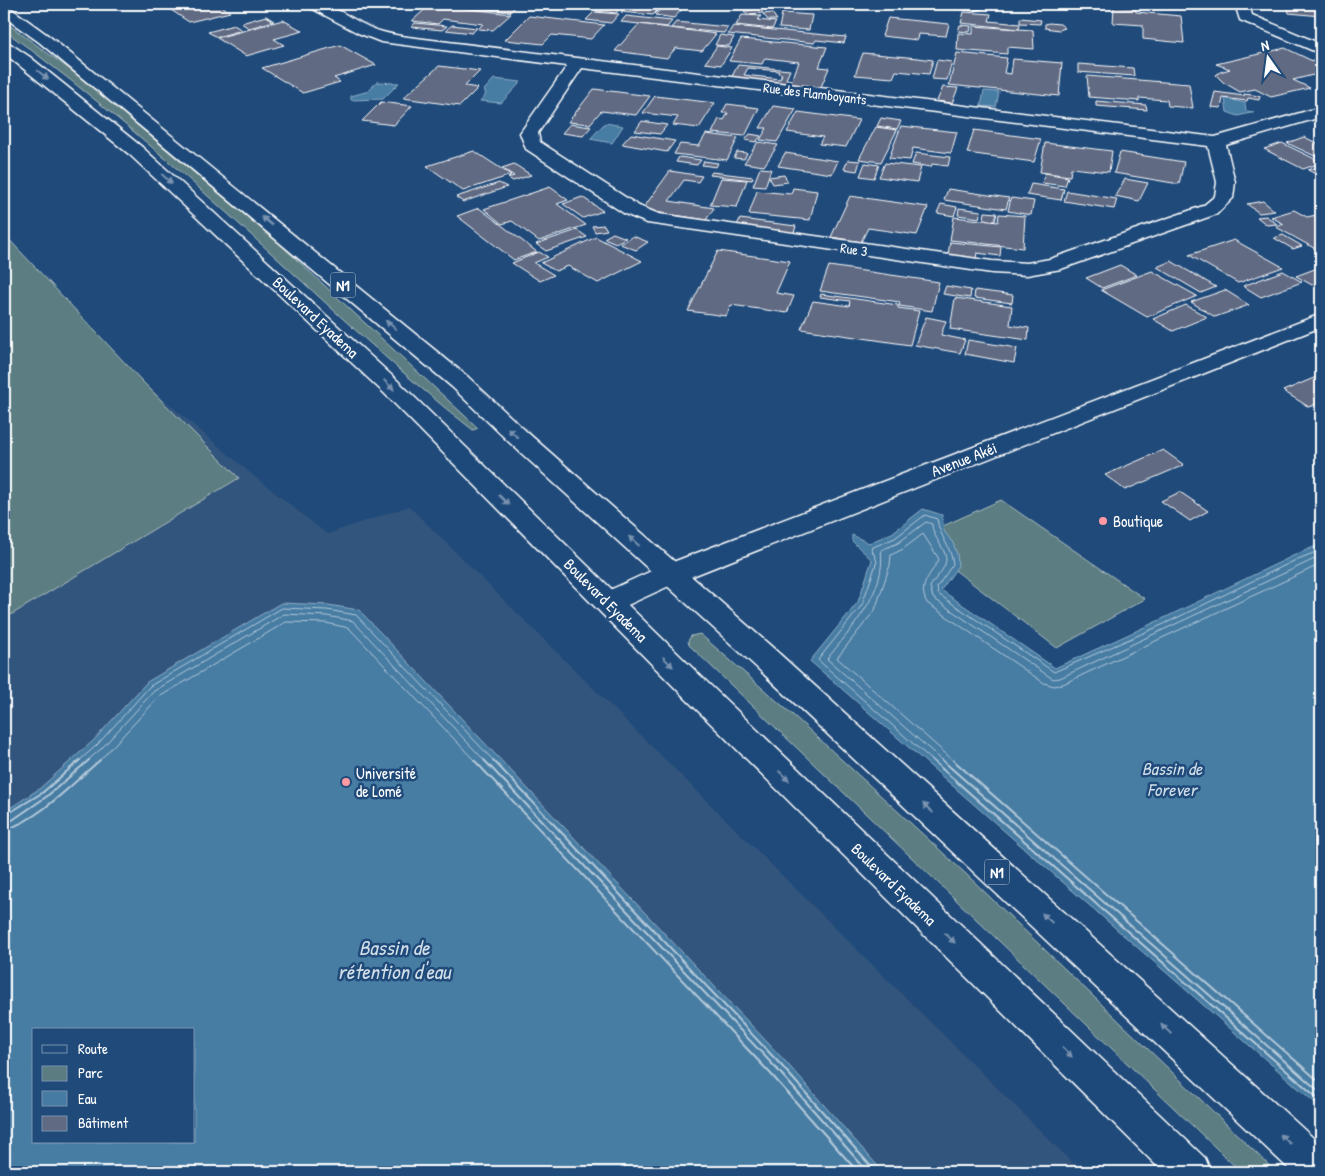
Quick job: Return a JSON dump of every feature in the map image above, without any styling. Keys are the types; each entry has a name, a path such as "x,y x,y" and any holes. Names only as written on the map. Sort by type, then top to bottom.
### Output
{"main road":[{"name":"Rue des Flamboyants","path":"314,4 363,30 382,37 577,64 1216,142 1321,112"},
{"path":"955,4 974,6 980,4"},
{"path":"1242,4 1245,17 1321,49"},
{"name":"N1","path":"4,10 44,39 453,376 770,663 1321,1172"},
{"name":"Boulevard Eyadema","path":"4,46 136,151 392,388 705,699 1192,1172"},
{"name":"Rue 3","path":"577,64 529,133 532,145 632,210 654,219 677,223 992,267 1027,269 1054,265 1210,210 1224,198 1226,182 1216,142"},
{"name":"Avenue Akéi","path":"609,602 670,574 1321,320"}],"shaded area":[{"name":"Université de Lomé","path":"4,234 142,381 248,471 327,534 409,506 1082,1172 4,1172"}],"green space":[{"path":"4,21 80,77 282,246 478,428 473,430 445,408 167,160 103,106 4,30"},
{"path":"4,234 142,381 239,478 4,619"},
{"path":"1001,500 1145,599 1057,648 914,539"},
{"path":"700,634 793,715 966,874 1276,1172 1241,1172 689,645 688,641 691,636"}],"water":[{"path":"494,79 521,82 501,103 480,101 486,94 484,90"},
{"path":"376,82 399,83 383,99 351,100 351,96 369,91"},
{"path":"984,91 999,92 996,107 981,106"},
{"path":"1225,98 1245,103 1246,111 1254,112 1238,116 1227,112"},
{"path":"605,123 623,126 612,143 590,139"},
{"name":"Bassin de Forever","path":"923,509 942,515 944,531 953,543 957,554 958,566 941,590 1055,668 1321,544 1321,1108 810,661 858,602 872,560 852,541 852,535 869,543 892,533"},
{"name":"Bassin de rétention d'eau","path":"281,603 328,605 359,610 784,1060 883,1172 4,1172 4,812 39,789 93,741 147,682"}],"building":[{"path":"174,4 233,4 222,6 230,12 189,22 165,6"},
{"path":"431,4 511,14 493,30 478,29 483,24 443,19 438,24 412,21"},
{"path":"466,4 515,7 510,12 463,6"},
{"path":"602,4 622,6 616,13 596,11"},
{"path":"616,4 650,4 647,7"},
{"path":"1287,4 1321,4 1321,16 1289,13"},
{"path":"665,5 684,7 674,18 655,15"},
{"path":"626,6 658,10 653,15 621,12"},
{"path":"1114,6 1135,8 1136,12 1181,16 1184,43 1143,39 1143,25 1113,23"},
{"path":"760,9 763,13 746,14 744,11"},
{"path":"594,12 619,14 611,23 586,20"},
{"path":"964,12 991,14 989,21 1020,24 1019,29 961,23"},
{"path":"772,13 777,20 768,20 763,14"},
{"path":"782,13 812,15 809,30 779,28"},
{"path":"742,15 761,16 758,20 776,22 772,29 736,25"},
{"path":"266,16 274,21 249,28 241,23"},
{"path":"529,16 604,25 591,39 552,35 543,44 505,40"},
{"path":"626,16 672,21 667,27 621,22"},
{"path":"888,18 949,24 946,36 918,34 917,40 882,36"},
{"path":"1020,18 1041,20 1040,24 1020,23"},
{"path":"283,20 303,31 274,39 284,45 246,56 217,38"},
{"path":"676,22 728,27 724,33 671,28"},
{"path":"415,23 447,26 442,30 411,27"},
{"path":"639,24 716,34 702,51 676,48 667,58 615,51"},
{"path":"1045,24 1060,24 1065,28 1059,30 1045,28"},
{"path":"234,25 242,30 217,37 208,32"},
{"path":"452,25 477,28 472,33 446,30"},
{"path":"960,25 971,26 970,32 958,31"},
{"path":"733,26 846,37 844,43 816,40 814,43 728,34"},
{"path":"973,26 1033,30 1034,49 1007,47 1007,54 957,50 958,33 973,34"},
{"path":"720,35 734,37 729,46 715,45"},
{"path":"741,39 827,47 819,67 829,68 821,87 731,78 738,65 790,70 786,79 792,80 799,62 765,58 762,64 729,61","holes":["748,68 779,71 778,73 782,74 780,79 744,75"]},
{"path":"340,45 376,65 334,78 340,82 303,93 262,68"},
{"path":"717,46 732,48 721,65 705,63"},
{"path":"1285,48 1321,65 1321,79 1313,75 1293,80 1310,88 1271,97 1255,89 1240,92 1223,82 1216,75 1230,69 1216,64"},
{"path":"863,53 933,60 929,74 896,71 893,78 855,75"},
{"path":"957,53 1007,58 1004,73 1011,74 1013,59 1062,63 1059,96 949,85"},
{"path":"937,60 952,62 947,80 932,79"},
{"path":"1078,64 1133,68 1134,76 1078,72"},
{"path":"439,66 480,71 465,86 478,88 460,106 403,98"},
{"path":"1087,76 1189,84 1193,108 1168,106 1167,100 1139,98 1139,101 1089,97"},
{"path":"943,87 958,88 952,103 937,101"},
{"path":"594,89 650,96 636,115 601,111 590,124 568,122"},
{"path":"1215,92 1260,96 1259,100 1248,98 1247,101 1223,98 1221,108 1211,107"},
{"path":"655,96 715,103 699,128 673,125 678,117 643,113"},
{"path":"1096,101 1146,105 1147,110 1096,106"},
{"path":"381,102 412,106 394,125 362,121"},
{"path":"727,104 759,108 745,136 712,133 719,119 724,120 728,113 722,113"},
{"path":"773,106 796,109 777,142 760,140 767,128 760,128"},
{"path":"798,112 859,120 846,147 819,144 823,137 787,132"},
{"path":"881,118 901,121 897,129 877,126"},
{"path":"642,121 667,125 660,134 635,131"},
{"path":"570,124 591,127 583,136 562,133"},
{"path":"901,126 957,132 951,153 913,148 910,160 889,158"},
{"path":"876,127 897,130 881,162 859,159"},
{"path":"974,130 1041,139 1034,162 967,153"},
{"path":"631,134 675,141 667,152 622,144"},
{"path":"706,134 738,138 727,160 674,154 680,144 699,146"},
{"path":"750,134 761,136 756,142 745,140"},
{"path":"1304,137 1321,145 1321,159 1287,143"},
{"path":"758,142 778,145 764,166 744,163"},
{"path":"1045,143 1112,151 1109,172 1071,168 1070,176 1040,172"},
{"path":"1282,143 1321,163 1303,169 1264,149"},
{"path":"474,151 511,175 463,191 427,166"},
{"path":"737,152 747,153 744,159 734,158"},
{"path":"1120,152 1184,162 1179,184 1114,173"},
{"path":"785,153 838,161 832,174 778,166"},
{"path":"916,153 950,157 948,166 932,164 931,167 912,164"},
{"path":"679,157 701,160 697,165 676,162"},
{"path":"848,160 860,161 857,171 844,169"},
{"path":"704,161 718,163 716,167 702,165"},
{"path":"865,163 879,165 874,178 860,176"},
{"path":"885,163 921,167 917,182 879,177"},
{"path":"514,164 531,175 513,181 508,178 514,176 502,168"},
{"path":"1321,166 1321,177 1308,170"},
{"path":"760,168 771,169 765,187 753,186"},
{"path":"670,171 702,176 698,182 684,180 669,201 714,208 706,220 642,210"},
{"path":"712,172 753,177 752,180 710,175"},
{"path":"1045,173 1068,177 1065,186 1042,183"},
{"path":"784,175 788,182 773,184 769,177"},
{"path":"721,178 747,180 737,207 710,205"},
{"path":"1125,179 1148,183 1139,201 1115,196"},
{"path":"499,183 507,187 463,202 456,197"},
{"path":"1031,184 1064,189 1061,200 1027,195"},
{"path":"550,187 568,200 557,204 586,225 539,241 512,221 502,224 484,209"},
{"path":"793,188 817,191 810,220 749,214 757,191 791,194"},
{"path":"948,189 1009,198 1006,209 944,200"},
{"path":"1067,191 1117,199 1114,209 1064,201"},
{"path":"850,196 928,207 917,235 868,228 861,242 831,237"},
{"path":"582,197 603,211 583,218 563,204"},
{"path":"1011,198 1034,201 1031,215 1008,211"},
{"path":"1263,201 1275,211 1259,213 1247,204"},
{"path":"941,204 957,207 954,216 937,213"},
{"path":"479,208 537,252 514,260 457,216"},
{"path":"959,208 981,211 979,218 958,215"},
{"path":"1294,210 1307,217 1321,214 1321,252 1276,227 1284,224 1271,217"},
{"path":"985,212 997,213 995,221 984,219"},
{"path":"999,214 1025,216 1023,248 950,240 954,217 998,222"},
{"path":"1266,216 1277,224 1267,225 1257,217"},
{"path":"740,219 796,226 794,233 737,225"},
{"path":"604,225 607,230 595,232 592,226"},
{"path":"577,230 587,237 546,251 536,244"},
{"path":"613,233 626,238 616,243 604,238"},
{"path":"1283,235 1302,246 1293,249 1274,238"},
{"path":"633,236 648,242 636,250 620,244"},
{"path":"596,237 642,261 598,283 568,266 556,271 541,263"},
{"path":"1234,240 1283,267 1238,283 1189,255"},
{"path":"950,242 1001,247 1000,256 977,253 976,258 948,255"},
{"path":"718,251 790,261 776,293 794,296 787,313 731,305 726,316 688,311"},
{"path":"539,252 548,257 534,263 554,275 540,281 512,263"},
{"path":"1171,261 1216,287 1201,293 1157,267"},
{"path":"1120,265 1137,275 1102,288 1086,278"},
{"path":"829,266 939,282 932,311 899,306 900,302 820,291"},
{"path":"1320,267 1321,282 1312,285 1296,276"},
{"path":"1152,271 1197,296 1147,317 1101,290"},
{"path":"1283,271 1302,282 1261,297 1243,286"},
{"path":"946,286 971,290 970,298 943,294"},
{"path":"975,290 1013,295 1012,303 974,298"},
{"path":"1225,290 1249,305 1215,317 1191,302"},
{"path":"821,294 898,305 898,308 919,311 910,345 801,329 813,301 849,306 850,301 820,297"},
{"path":"955,298 1012,306 1010,325 1029,328 1028,340 950,329"},
{"path":"1186,305 1207,317 1173,331 1153,319"},
{"path":"926,317 946,321 941,335 965,340 960,353 915,345"},
{"path":"968,340 1017,348 1014,363 965,354"},
{"path":"1321,375 1321,402 1309,407 1283,391"},
{"path":"1163,450 1184,465 1125,490 1105,475"},
{"path":"1180,492 1208,511 1190,521 1161,501"}],"place":[{"name":"Boutique","path":"1103,521"},
{"name":"Université de Lomé","path":"346,782"}]}
